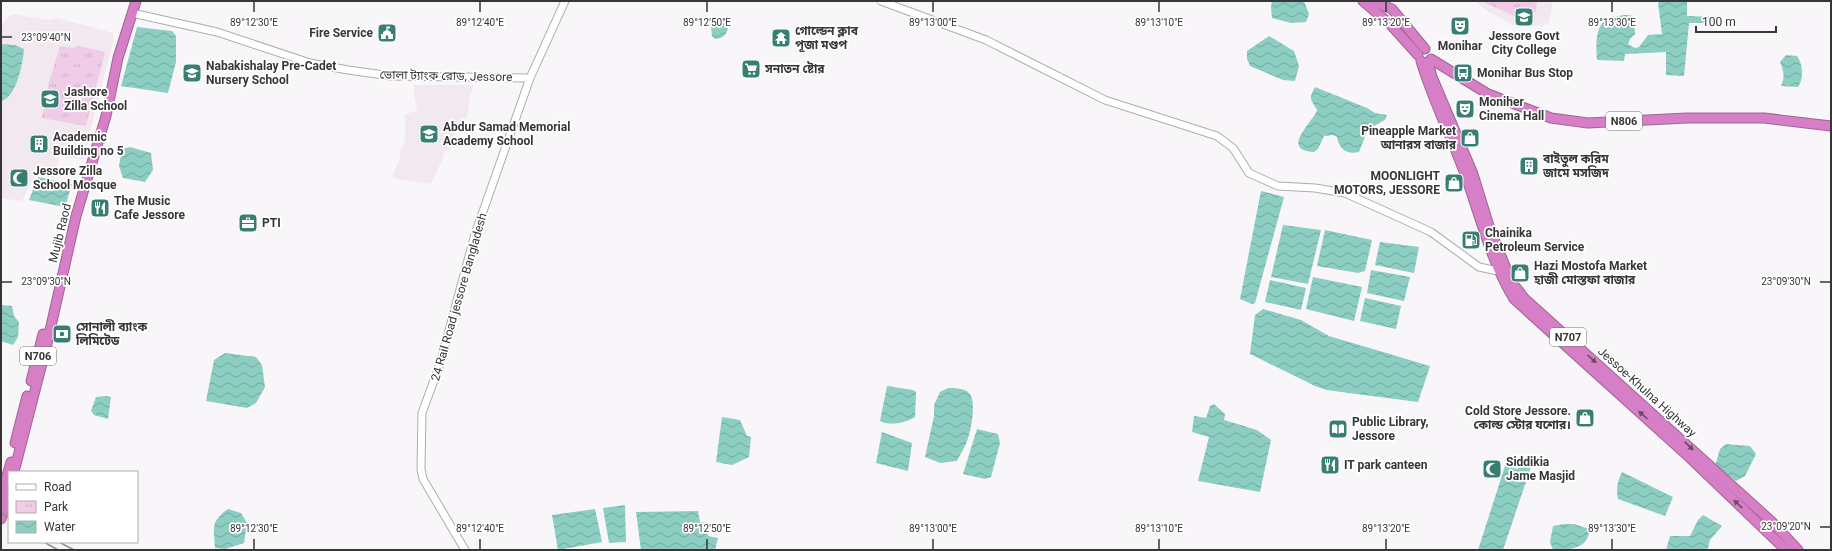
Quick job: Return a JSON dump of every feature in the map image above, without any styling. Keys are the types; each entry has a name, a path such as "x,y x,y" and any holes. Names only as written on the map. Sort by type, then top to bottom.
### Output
{"highway":[{"name":"N706","path":"132,13 136,1"},
{"name":"N707","path":"1363,1 1378,14"},
{"path":"1378,2 1378,14"},
{"name":"Jessoe-Khulna Highway","path":"1378,2 1392,5 1425,57 1434,99 1466,177 1484,233 1514,299 1688,457 1786,550"},
{"path":"1390,24 1392,5"},
{"name":"Mujib Raod","path":"14,471 46,348 60,272 97,135 113,67 118,58 132,13"},
{"name":"Jessoe-Khulna Highway","path":"1378,14 1425,57"},
{"name":"N806","path":"1425,57 1488,94 1551,118 1588,123 1688,118 1764,118 1831,126"},
{"name":"N706","path":"1,497 60,272"},
{"name":"Jessoe-Khulna Highway","path":"1503,272 1524,298 1771,521 1798,550"},
{"path":"1,519 8,496"}],"street":[{"name":"24 Rail Road jessore Bangladesh","path":"465,550 423,479 421,469 422,413 440,364 475,234 530,78 565,1"},
{"path":"881,1 992,43 1105,100 1217,136 1233,148 1249,173 1278,186 1315,188 1345,193 1431,232 1479,268 1503,272"},
{"name":"ভোলা ট্যাংক রোড, Jessore","path":"132,13 217,32 283,54 338,69 391,76 530,78"}],"shaded area":[{"name":"Jessore Govt City College","path":"1475,1 1553,1 1549,23 1542,26 1513,25 1487,11"},
{"name":"Jashore Zilla School","path":"12,14 49,20 58,18 113,33 113,42 83,160 59,156 55,178 35,174 22,201 1,198 1,25"},
{"name":"Abdur Samad Memorial Academy School","path":"413,85 473,85 472,92 470,93 468,115 455,132 450,151 444,151 442,160 431,184 396,179 392,177 400,158 401,148 405,143 405,114 417,111"}],"green space":[{"path":"1481,1 1537,1 1536,12 1516,17"},
{"path":"60,46 73,48 79,46 105,52 86,126 42,118 49,82"}],"water":[{"path":"1272,1 1304,1 1309,14 1306,22 1291,23 1272,18"},
{"path":"1661,1 1687,1 1687,16 1714,17 1713,23 1689,23 1684,76 1666,75 1666,52 1625,54 1624,61 1597,60 1596,45 1598,32 1604,21 1610,18 1626,15 1634,17 1635,34 1630,39 1628,44 1635,48 1639,47 1648,35 1662,34 1658,3"},
{"path":"718,21 723,21 728,29 723,36 715,39 712,36 711,27"},
{"path":"137,27 172,31 176,36 176,62 168,93 121,86"},
{"path":"1269,36 1294,51 1299,66 1295,81 1283,80 1250,66 1247,59 1247,51"},
{"path":"1,44 15,45 24,49 22,63 15,87 11,94 1,101"},
{"path":"1786,55 1797,56 1801,63 1802,76 1798,87 1781,86 1784,74 1780,62"},
{"path":"1315,87 1367,108 1375,113 1387,115 1385,120 1368,129 1359,152 1347,152 1340,145 1337,137 1333,135 1324,136 1318,149 1314,152 1304,150 1299,146 1299,140 1302,134 1317,110 1311,99"},
{"path":"130,147 151,153 153,170 145,182 123,178 119,166 122,149"},
{"path":"38,177 72,184 65,207 29,200"},
{"path":"1261,191 1284,197 1255,303 1252,304 1240,299"},
{"path":"1283,225 1321,230 1308,284 1271,277"},
{"path":"1325,230 1372,240 1365,271 1358,273 1317,266"},
{"path":"1380,242 1419,247 1414,273 1375,265"},
{"path":"1371,270 1410,277 1404,301 1367,293"},
{"path":"1313,277 1362,287 1354,321 1306,309"},
{"path":"1270,280 1306,288 1301,310 1265,302"},
{"path":"1365,298 1401,306 1396,329 1360,321"},
{"path":"1,305 12,306 14,316 19,322 18,337 13,345 1,341"},
{"path":"1263,309 1301,320 1329,336 1430,366 1418,402 1326,390 1250,354 1255,315"},
{"path":"225,353 256,357 262,365 265,387 256,403 247,408 206,401 214,360"},
{"path":"887,386 913,390 916,392 915,417 898,423 884,423 880,421"},
{"path":"948,388 962,389 969,393 973,402 972,424 969,437 957,461 940,463 925,457 934,416 934,405 940,392"},
{"path":"96,397 111,397 108,419 94,415 91,411"},
{"path":"1214,404 1225,414 1224,420 1257,430 1271,440 1260,492 1198,481 1209,437 1192,432 1194,416 1206,418 1210,406"},
{"path":"722,417 740,420 747,436 751,437 749,457 732,465 716,462"},
{"path":"977,429 998,434 1000,443 991,477 985,479 963,474"},
{"path":"882,432 912,443 908,471 876,463"},
{"path":"1726,444 1750,446 1756,454 1745,476 1736,481 1715,466 1720,449"},
{"path":"1522,459 1532,464 1503,550 1478,550 1505,466 1518,469"},
{"path":"1622,472 1673,497 1665,516 1618,499 1617,486"},
{"path":"625,505 626,542 609,543 603,508"},
{"path":"228,509 241,513 247,523 244,543 225,549 215,548 214,526 218,518"},
{"path":"595,509 602,542 558,550 552,515"},
{"path":"698,511 700,522 710,523 708,536 718,538 715,550 641,550 636,512"},
{"path":"1703,515 1722,526 1710,540 1706,550 1666,550 1670,536 1690,536 1698,520"},
{"path":"1574,524 1589,529 1586,541 1571,549 1553,550 1550,542 1553,526"}],"railway":[{"path":"1,513 8,517"},
{"path":"46,543 58,550"},
{"path":"61,543 74,550"}],"place":[{"name":"Jessore Govt City College","path":"1524,17"},
{"name":"Monihar","path":"1460,26"},
{"name":"Fire Service","path":"387,33"},
{"name":"গোল্ডেন ক্লাব পূজা মণ্ডপ","path":"781,38"},
{"name":"সনাতন ষ্টোর","path":"751,69"},
{"name":"Nabakishalay Pre-Cadet Nursery School","path":"192,73"},
{"name":"Monihar Bus Stop","path":"1463,73"},
{"name":"Jashore Zilla School","path":"50,99"},
{"name":"Moniher Cinema Hall","path":"1465,109"},
{"name":"Abdur Samad Memorial Academy School","path":"429,134"},
{"name":"Pineapple Market আনারস বাজার","path":"1470,138"},
{"name":"Academic Building no 5","path":"39,144"},
{"name":"বাইতুল করিম জামে মসজিদ","path":"1529,166"},
{"name":"Jessore Zilla School Mosque","path":"19,178"},
{"name":"MOONLIGHT MOTORS, JESSORE","path":"1454,183"},
{"name":"The Music Cafe Jessore","path":"100,208"},
{"name":"PTI","path":"248,223"},
{"name":"Chainika Petroleum Service","path":"1471,240"},
{"name":"Hazi Mostofa Market হাজী মোস্তফা বাজার","path":"1520,273"},
{"name":"সোনালী ব্যাংক লিমিটেড","path":"62,334"},
{"name":"Cold Store Jessore. কোল্ড স্টোর যশোর।","path":"1585,418"},
{"name":"Public Library, Jessore","path":"1338,429"},
{"name":"IT park canteen","path":"1330,465"},
{"name":"Siddikia Jame Masjid","path":"1492,469"}]}
